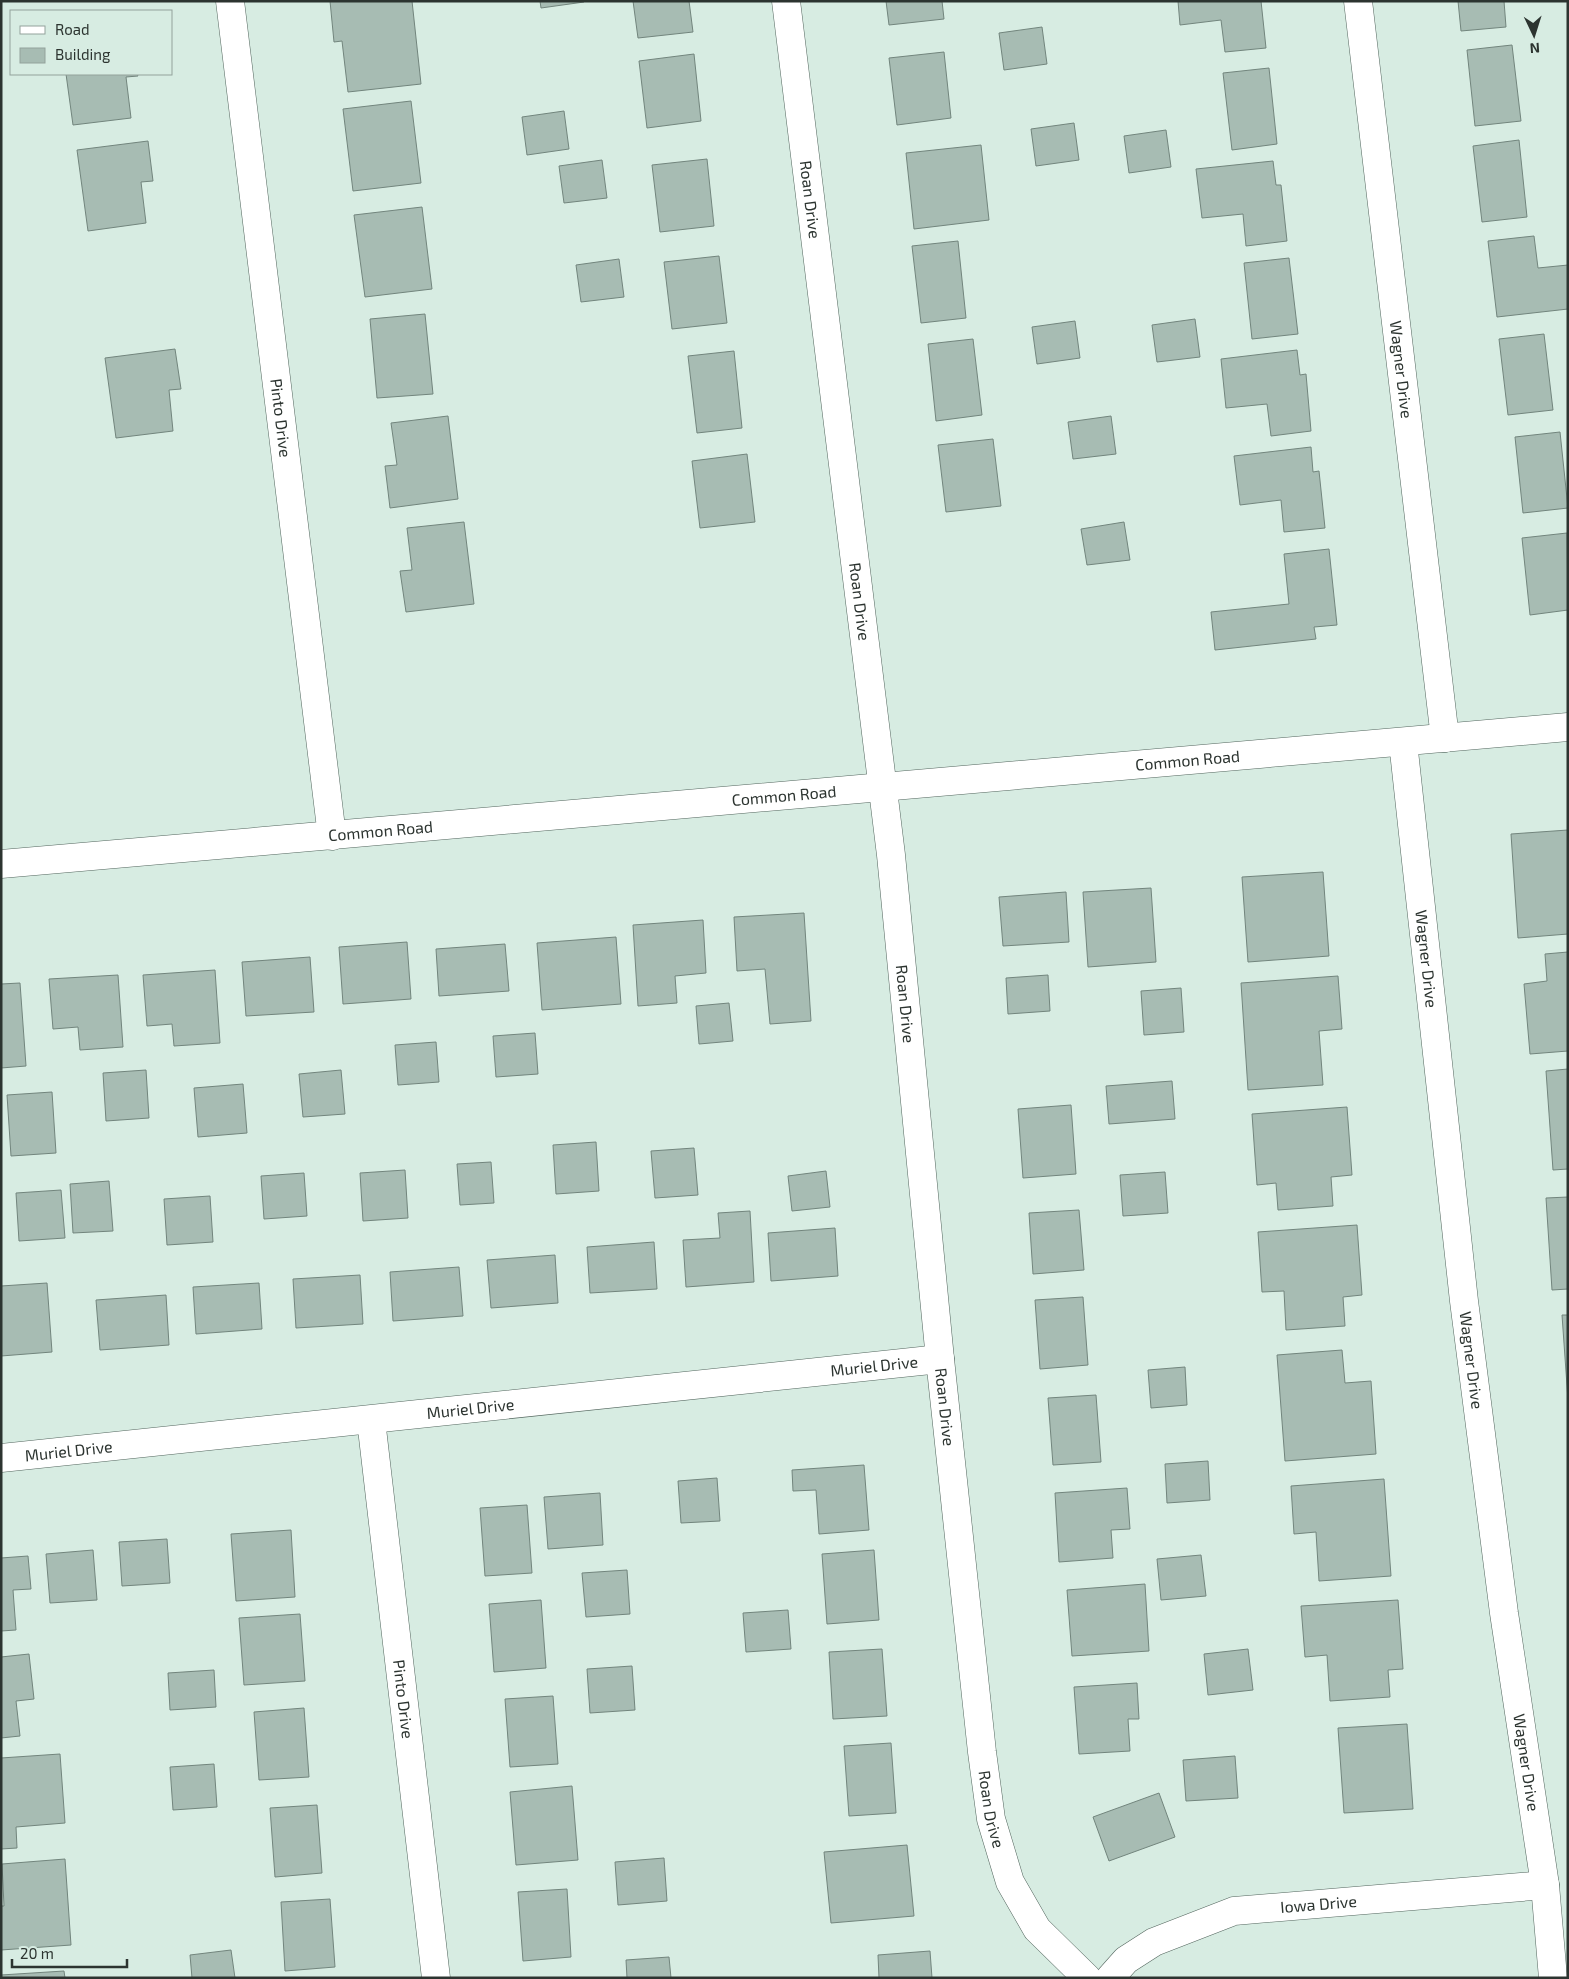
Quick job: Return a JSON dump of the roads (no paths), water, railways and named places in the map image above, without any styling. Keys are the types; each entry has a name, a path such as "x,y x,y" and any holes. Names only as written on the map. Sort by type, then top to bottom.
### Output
{"street":[{"name":"Pinto Drive","path":"230,1 332,836"},
{"name":"Roan Drive","path":"786,1 891,855 940,1359 982,1752 991,1819 1010,1882 1037,1929 1087,1978"},
{"name":"Wagner Drive","path":"1358,1 1445,738"},
{"name":"Common Road","path":"1,864 1568,727"},
{"name":"Wagner Drive","path":"1403,742 1464,1301 1504,1614 1545,1885 1553,1978"},
{"name":"Muriel Drive","path":"1,1458 940,1359"},
{"name":"Pinto Drive","path":"371,1420 436,1978"},
{"name":"Iowa Drive","path":"1110,1978 1126,1960 1154,1942 1234,1911 1545,1885"}]}
